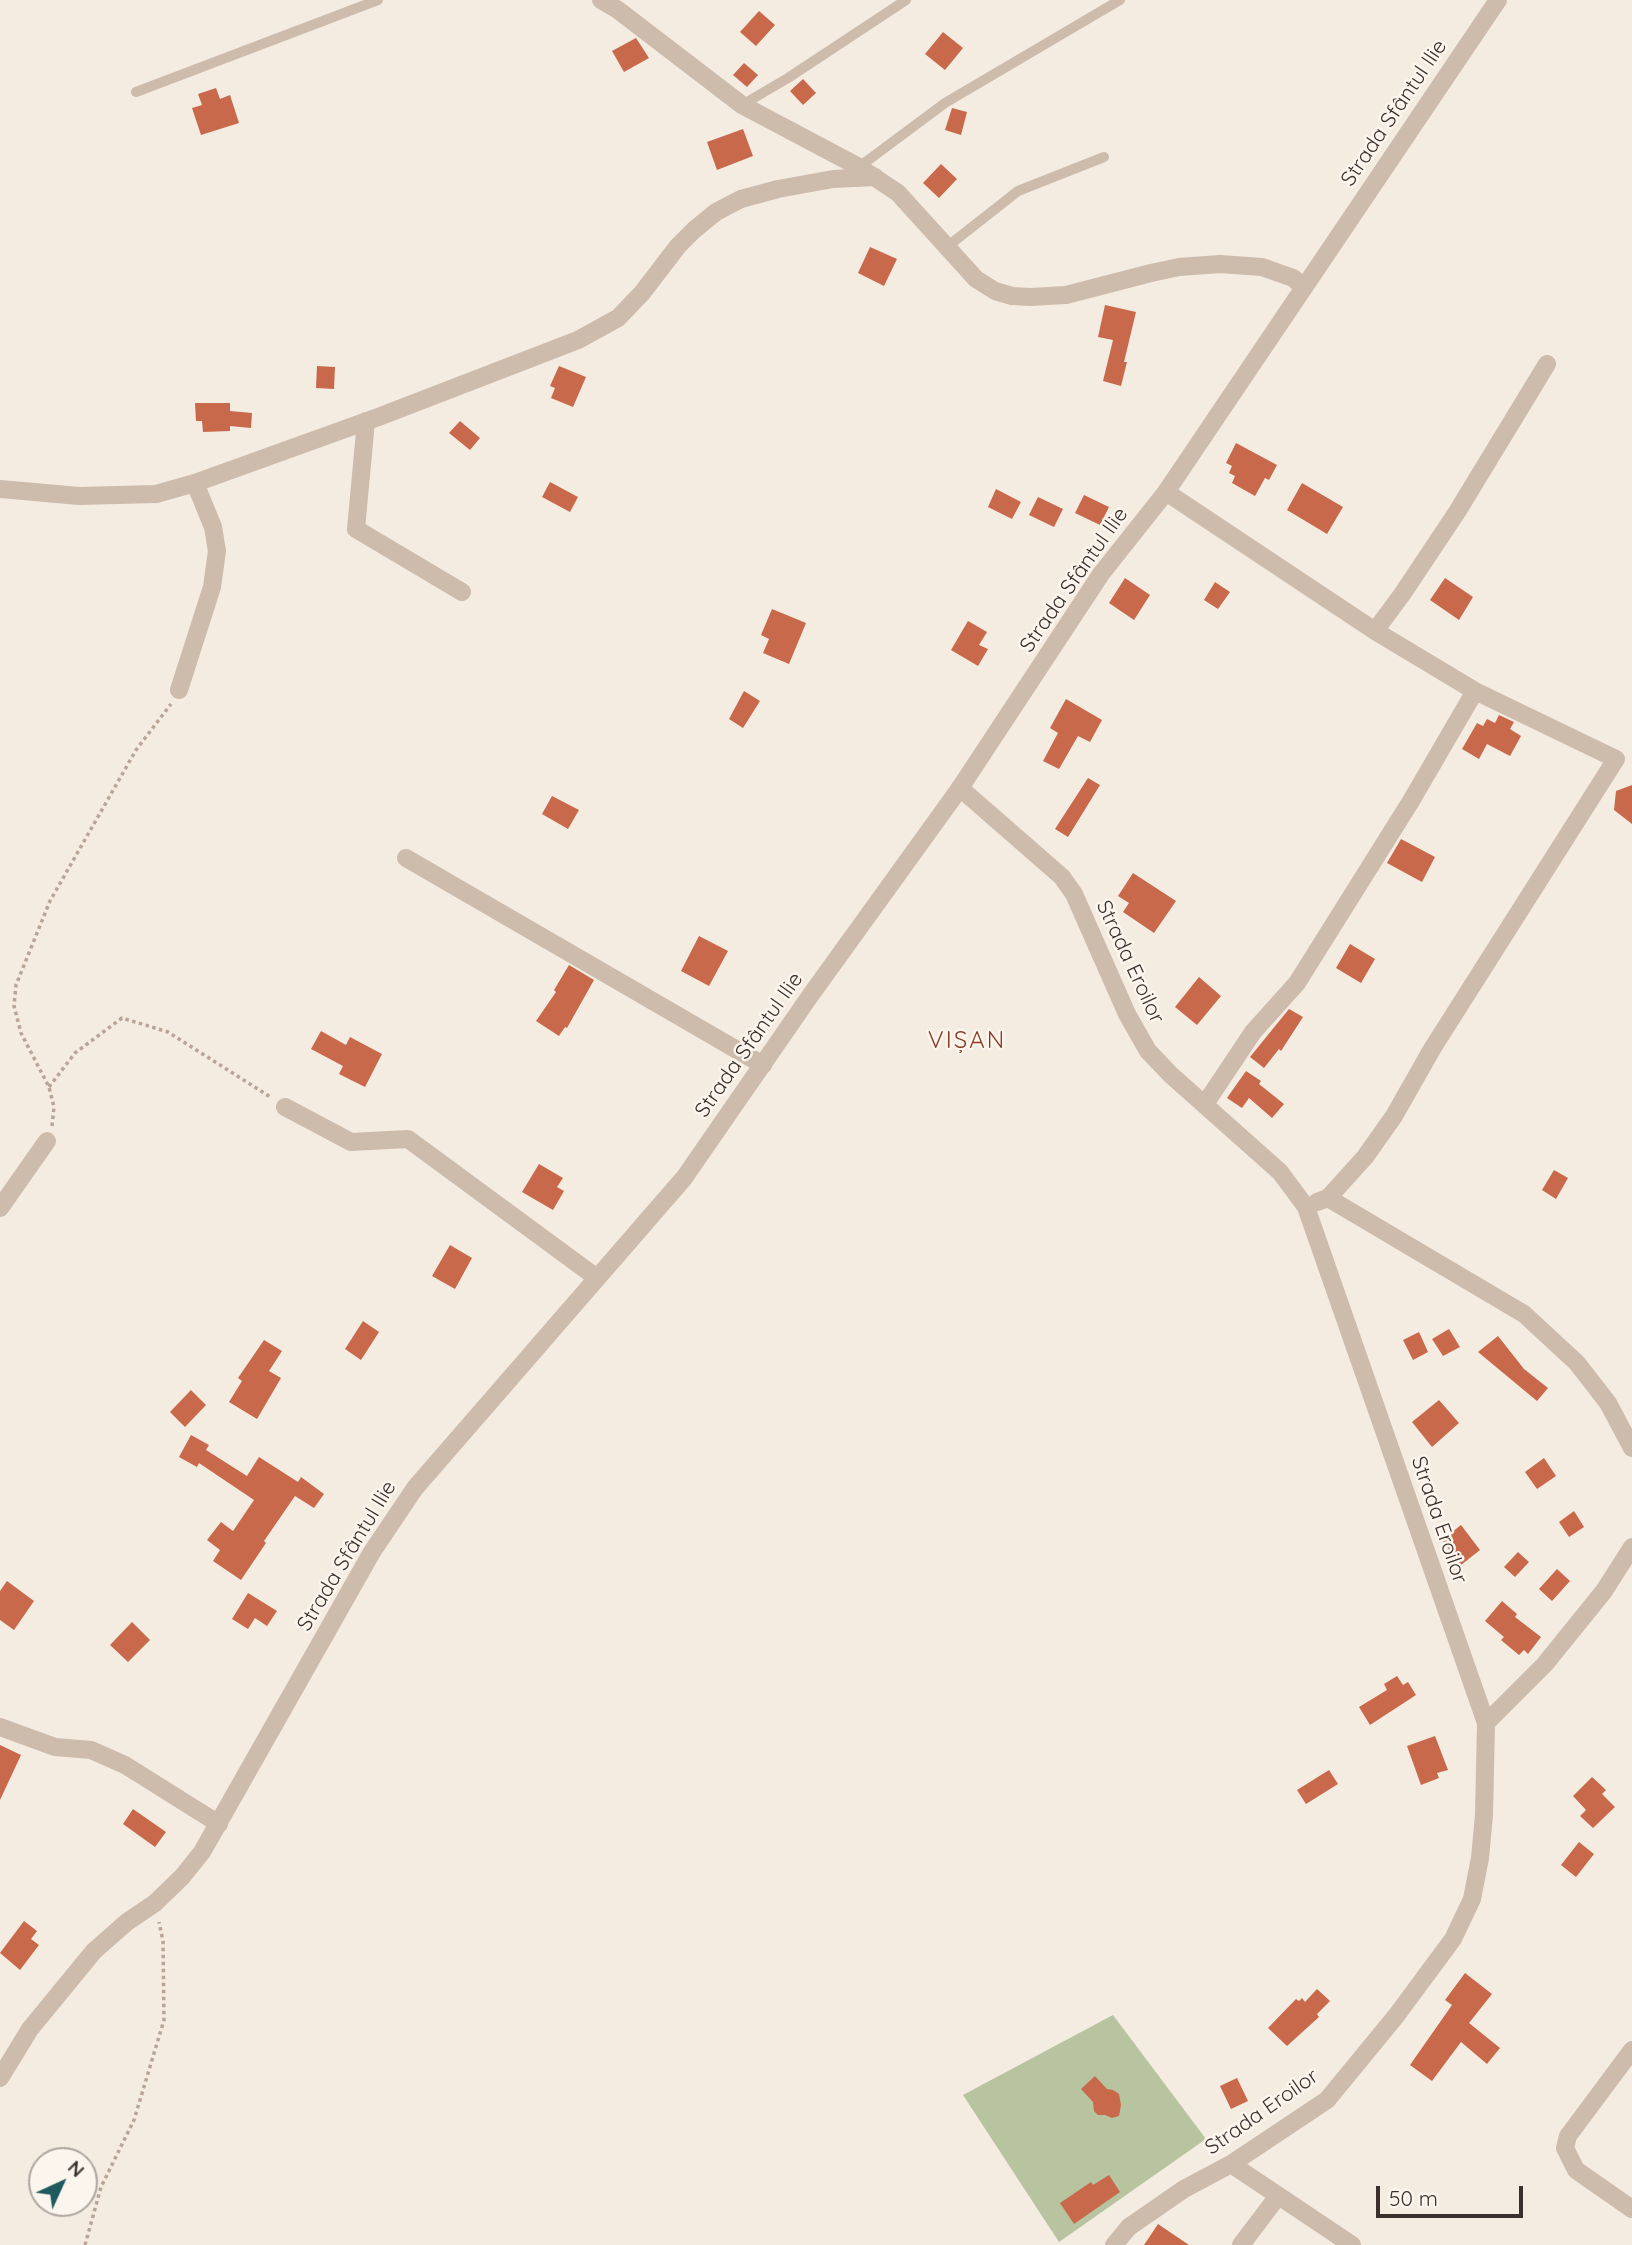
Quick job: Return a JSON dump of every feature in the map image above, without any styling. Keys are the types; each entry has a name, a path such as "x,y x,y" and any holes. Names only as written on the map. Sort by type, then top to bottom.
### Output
{"street":[{"path":"601,0 618,10 742,105 859,167 898,192 976,279 995,291 1030,298 1066,295 1179,267 1220,264 1262,267 1293,278 1304,287"},
{"name":"Strada Sfântul Ilie","path":"0,2078 30,2029 94,1951 127,1922 155,1903 182,1877 202,1852 372,1552 408,1498 684,1178 960,788 1101,574 1166,492 1497,0"},
{"path":"0,489 79,496 156,494 195,483 578,340 618,318 694,230 716,212 741,199 834,179 875,177"},
{"path":"1375,631 1457,512 1547,364"},
{"path":"366,421 356,529 462,592"},
{"path":"179,690 212,587 218,551 213,527 195,483"},
{"path":"1166,492 1375,631 1475,691 1616,758 1432,1049 1394,1115 1365,1157 1328,1198 1306,1207"},
{"path":"1205,1104 1253,1032 1297,983 1411,801 1475,691"},
{"name":"Strada Eroilor","path":"960,788 1062,877 1074,894 1127,1014 1148,1051 1171,1075 1280,1172 1306,1207 1486,1723 1480,1858 1472,1899 1453,1939 1396,2016 1327,2100 1231,2164 1184,2189 1129,2227 1114,2245"},
{"path":"406,858 763,1065"},
{"path":"285,1107 351,1142 408,1139 597,1278"},
{"path":"0,1209 47,1141"},
{"path":"1328,1198 1524,1314 1577,1363 1608,1404 1632,1448"},
{"path":"1486,1723 1545,1664 1604,1591 1632,1547"},
{"path":"0,1727 55,1746 91,1750 125,1765 219,1824"},
{"path":"1632,2050 1568,2136 1566,2148 1576,2170 1632,2210"},
{"path":"1231,2164 1352,2245"},
{"path":"1241,2245 1278,2196"}],"lane":[{"path":"136,92 378,0"},
{"path":"742,105 906,0"},
{"path":"859,167 945,103 1120,0"},
{"path":"948,246 1018,191 1104,157"}],"path":[{"path":"47,1141 54,1107 49,1087 21,1033 14,1006 16,985 50,901 136,750 179,690"},
{"path":"49,1087 75,1054 122,1018 168,1032 285,1107"},
{"path":"85,2245 101,2187 134,2120 164,2020 163,1941 155,1903"}],"green space":[{"path":"1113,2015 1206,2139 1059,2242 963,2095"}],"building":[{"path":"759,11 775,25 756,46 740,32"},
{"path":"943,32 963,48 945,70 925,54"},
{"path":"636,38 649,58 624,72 612,51"},
{"path":"744,63 758,75 747,87 733,75"},
{"path":"803,79 816,93 803,105 790,91"},
{"path":"216,88 220,99 230,95 239,123 201,135 192,108 202,105 198,94"},
{"path":"952,108 967,112 961,135 945,130"},
{"path":"743,129 753,156 717,170 707,142"},
{"path":"941,164 957,179 939,198 923,183"},
{"path":"870,247 897,259 884,286 858,273"},
{"path":"1105,305 1136,312 1121,386 1103,381 1113,340 1098,337"},
{"path":"317,366 335,367 334,389 316,388"},
{"path":"559,366 586,377 573,407 551,398 555,388 550,386"},
{"path":"195,403 230,403 230,411 252,413 251,428 230,426 230,431 203,432 202,421 196,421"},
{"path":"460,421 480,438 470,450 449,433"},
{"path":"1236,443 1277,465 1269,480 1265,478 1255,496 1232,483 1235,476 1229,473 1232,466 1226,463"},
{"path":"550,482 578,497 570,512 542,497"},
{"path":"1302,483 1343,507 1327,534 1287,510"},
{"path":"996,489 1021,502 1012,519 988,507"},
{"path":"1084,495 1109,507 1100,525 1075,513"},
{"path":"1038,497 1063,509 1054,527 1029,515"},
{"path":"1125,578 1150,595 1134,620 1109,603"},
{"path":"1445,578 1473,597 1459,620 1430,600"},
{"path":"1215,582 1230,592 1218,609 1204,600"},
{"path":"772,609 806,623 789,664 763,653 769,639 761,635"},
{"path":"968,621 987,632 979,645 988,649 978,666 951,650"},
{"path":"744,691 760,701 743,728 729,719"},
{"path":"1066,699 1102,720 1090,742 1078,736 1059,769 1043,761 1058,733 1050,728"},
{"path":"1499,715 1514,722 1510,729 1521,736 1510,756 1487,744 1479,759 1462,749 1477,723 1483,726 1487,719 1495,723"},
{"path":"1088,778 1100,785 1068,837 1055,829"},
{"path":"1632,785 1632,824 1614,810 1616,791"},
{"path":"552,796 579,810 568,829 542,814"},
{"path":"1401,839 1435,857 1422,882 1387,863"},
{"path":"1133,873 1176,901 1154,933 1123,912 1129,903 1118,896"},
{"path":"699,936 728,951 709,986 681,971"},
{"path":"1350,944 1375,959 1361,983 1336,968"},
{"path":"569,965 594,980 567,1028 565,1027 559,1036 536,1021 556,992 554,990"},
{"path":"1199,977 1221,996 1197,1025 1175,1007"},
{"path":"1289,1009 1303,1017 1281,1051 1279,1049 1264,1068 1250,1057"},
{"path":"321,1031 346,1045 350,1037 382,1054 365,1087 339,1074 343,1066 311,1049"},
{"path":"1246,1071 1261,1081 1259,1084 1284,1104 1272,1118 1249,1098 1242,1108 1227,1098"},
{"path":"539,1164 563,1178 557,1187 564,1191 553,1210 522,1192"},
{"path":"1554,1170 1568,1178 1556,1199 1542,1190"},
{"path":"450,1245 472,1258 455,1289 432,1276"},
{"path":"363,1321 379,1332 361,1360 345,1349"},
{"path":"1449,1329 1460,1347 1443,1356 1432,1339"},
{"path":"1419,1332 1428,1352 1413,1360 1403,1340"},
{"path":"1498,1336 1524,1369 1548,1388 1537,1401 1478,1352"},
{"path":"264,1340 282,1351 269,1371 281,1378 257,1419 229,1402 242,1381 238,1378"},
{"path":"191,1390 206,1405 185,1427 170,1412"},
{"path":"1439,1400 1459,1423 1432,1447 1412,1422"},
{"path":"191,1435 209,1445 206,1450 247,1476 259,1457 298,1482 301,1477 324,1494 314,1508 295,1496 241,1580 213,1561 220,1550 207,1540 221,1522 233,1531 254,1500 199,1463 197,1467 179,1457"},
{"path":"1544,1458 1556,1476 1537,1489 1525,1472"},
{"path":"1574,1511 1584,1527 1569,1537 1559,1522"},
{"path":"1461,1525 1480,1550 1461,1565 1442,1540"},
{"path":"1518,1552 1529,1562 1515,1577 1504,1567"},
{"path":"1557,1569 1570,1581 1552,1601 1539,1589"},
{"path":"7,1581 34,1601 14,1630 0,1620 0,1591"},
{"path":"248,1593 277,1611 267,1626 255,1618 248,1629 232,1619"},
{"path":"1502,1601 1517,1614 1515,1617 1541,1637 1528,1654 1524,1650 1519,1655 1501,1640 1504,1637 1485,1621"},
{"path":"132,1622 150,1640 128,1662 110,1645"},
{"path":"1397,1676 1403,1685 1408,1682 1416,1695 1370,1725 1359,1707 1387,1690 1384,1684"},
{"path":"1435,1736 1448,1770 1437,1773 1439,1778 1421,1785 1407,1746"},
{"path":"0,1745 21,1755 0,1800"},
{"path":"1329,1770 1338,1784 1306,1804 1297,1790"},
{"path":"1592,1777 1606,1790 1602,1794 1615,1807 1593,1828 1580,1816 1586,1810 1573,1796"},
{"path":"133,1809 166,1832 155,1847 123,1824"},
{"path":"1579,1842 1594,1854 1576,1877 1561,1865"},
{"path":"24,1921 37,1931 31,1939 39,1945 20,1970 0,1953"},
{"path":"1465,1973 1492,1994 1469,2023 1500,2048 1487,2064 1461,2042 1432,2081 1410,2065 1452,2005 1445,2000"},
{"path":"1317,1989 1330,2001 1317,2014 1319,2017 1287,2046 1268,2028 1296,1999 1299,2001 1302,1998 1305,2002"},
{"path":"1095,2076 1107,2089 1119,2094 1119,2116 1112,2118 1098,2115 1094,2111 1093,2102 1081,2089"},
{"path":"1237,2078 1248,2101 1231,2109 1220,2086"},
{"path":"1109,2175 1120,2192 1074,2224 1060,2203 1091,2182 1093,2185"},
{"path":"1158,2224 1189,2245 1144,2245"}],"district":[{"name":"VIȘAN","path":"967,1041"}]}
